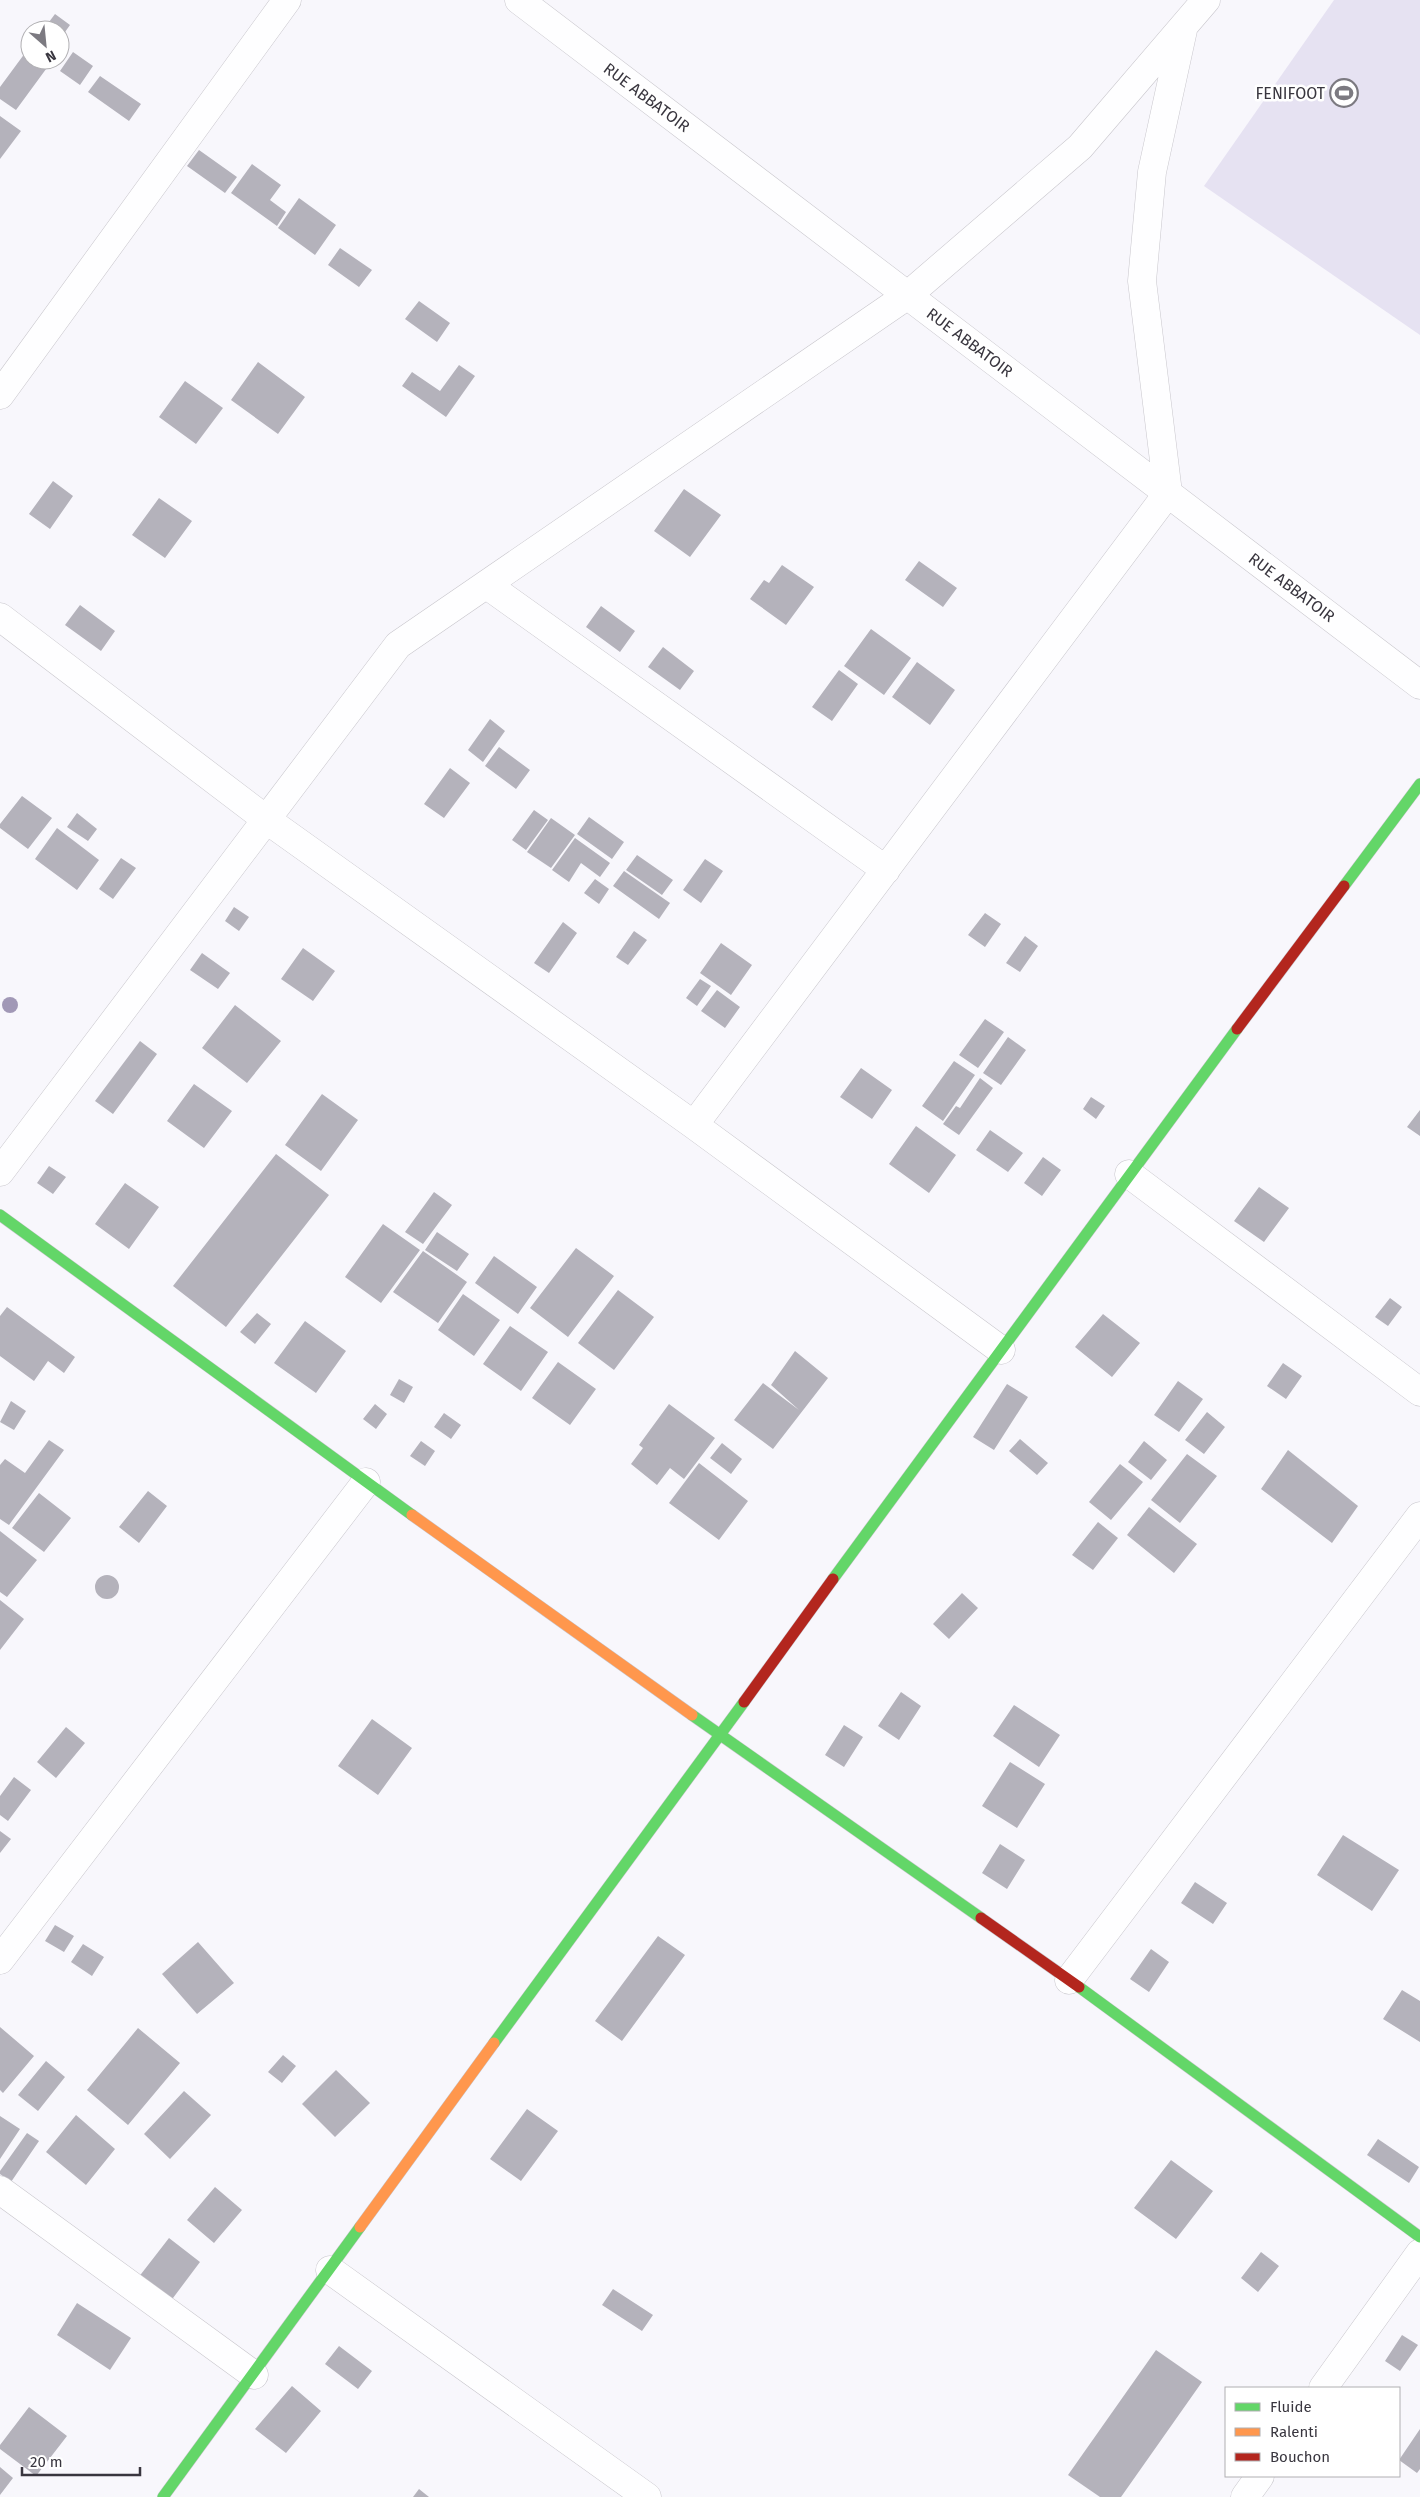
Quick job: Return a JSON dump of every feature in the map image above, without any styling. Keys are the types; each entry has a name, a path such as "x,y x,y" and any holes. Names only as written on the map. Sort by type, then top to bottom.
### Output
{"street":[{"path":"0,395 287,0"},
{"name":"RUE ABBATOIR","path":"519,0 1420,685"},
{"path":"0,1172 398,645 908,295 1080,147 1206,0"},
{"path":"694,1126 1168,493 1142,281 1152,172 1184,26"},
{"path":"487,585 886,870"},
{"path":"0,617 267,820 694,1126 1000,1350"},
{"path":"163,2497 254,2375 1129,1174 1420,784"},
{"path":"1129,1174 1420,1392"},
{"path":"0,1215 366,1482 720,1735 1069,1980 1420,2236"},
{"path":"0,1960 366,1482"},
{"path":"1069,1980 1420,1516"},
{"path":"0,2190 254,2375"},
{"path":"1324,2387 1420,2253"},
{"path":"330,2270 647,2497"},
{"path":"1245,2497 1259,2477"}],"shaded area":[{"name":"FENIFOOT","path":"1334,0 1420,0 1420,335 1204,186"}],"building":[{"path":"55,14 63,20 50,20"},
{"path":"73,52 93,66 80,85 60,71 70,70 70,56"},
{"path":"20,60 20,70 45,70 16,110 0,99 0,87"},
{"path":"100,76 141,104 129,121 88,92"},
{"path":"0,116 21,131 0,159"},
{"path":"199,150 237,177 225,193 187,166"},
{"path":"252,164 281,185 270,200 286,212 277,226 231,193"},
{"path":"299,198 336,225 315,255 278,228"},
{"path":"340,248 372,270 359,287 328,265"},
{"path":"419,301 450,323 437,342 405,319"},
{"path":"258,362 305,397 278,434 231,400"},
{"path":"459,365 475,376 446,417 402,386 412,372 440,391"},
{"path":"185,381 223,408 196,444 159,417"},
{"path":"53,481 73,496 50,529 29,514"},
{"path":"684,489 721,515 690,557 654,531"},
{"path":"159,498 192,521 165,558 132,535"},
{"path":"919,561 957,588 943,607 905,580"},
{"path":"782,565 814,587 786,625 750,599 764,580 769,583"},
{"path":"80,605 115,631 101,651 65,625"},
{"path":"601,606 635,631 620,652 586,627"},
{"path":"871,629 911,658 884,695 844,666"},
{"path":"663,647 694,671 680,690 648,667"},
{"path":"917,662 955,690 930,725 892,697"},
{"path":"839,670 858,684 832,721 812,707"},
{"path":"490,719 505,731 483,762 468,750"},
{"path":"499,747 530,770 516,789 485,766"},
{"path":"450,768 470,783 444,818 424,804"},
{"path":"22,796 52,818 28,849 0,828 0,824"},
{"path":"534,810 548,820 526,850 512,840"},
{"path":"77,813 97,829 88,841 67,827"},
{"path":"589,817 624,842 612,859 577,834"},
{"path":"551,818 575,835 551,868 527,852"},
{"path":"57,828 99,860 77,890 35,859"},
{"path":"575,838 610,863 600,877 581,863 569,882 552,870"},
{"path":"637,855 673,880 662,895 626,870"},
{"path":"121,858 136,868 113,899 99,889"},
{"path":"705,859 723,871 701,903 683,890"},
{"path":"624,871 670,903 659,919 613,886"},
{"path":"595,879 609,889 599,904 584,893"},
{"path":"234,907 249,917 239,931 225,921"},
{"path":"985,913 1001,924 985,947 968,935"},
{"path":"563,922 577,933 549,973 534,963"},
{"path":"634,931 647,940 628,965 616,957"},
{"path":"1025,936 1038,946 1020,972 1006,963"},
{"path":"721,943 752,965 731,995 700,973"},
{"path":"303,948 335,971 313,1001 281,979"},
{"path":"202,953 230,973 218,989 190,970"},
{"path":"700,979 711,986 697,1006 686,998"},
{"path":"717,990 740,1007 725,1028 701,1011"},
{"path":"235,1005 281,1041 247,1083 202,1048"},
{"path":"985,1019 1004,1032 978,1068 959,1055"},
{"path":"1008,1037 1026,1050 1001,1085 983,1073"},
{"path":"140,1041 157,1054 113,1114 95,1101"},
{"path":"954,1061 975,1075 943,1121 922,1106"},
{"path":"861,1068 892,1090 872,1119 840,1097"},
{"path":"980,1078 993,1088 959,1135 943,1124 956,1106 960,1108"},
{"path":"194,1084 232,1111 204,1148 167,1121"},
{"path":"322,1094 358,1120 321,1171 285,1145"},
{"path":"1091,1097 1105,1106 1096,1119 1083,1109"},
{"path":"1420,1110 1420,1136 1407,1127"},
{"path":"916,1126 956,1155 929,1193 889,1164"},
{"path":"990,1130 1023,1153 1008,1172 976,1150"},
{"path":"276,1154 329,1195 226,1327 173,1286"},
{"path":"1043,1157 1061,1170 1042,1196 1024,1183"},
{"path":"49,1166 66,1177 53,1194 37,1183"},
{"path":"125,1183 159,1207 129,1249 95,1224"},
{"path":"1259,1187 1289,1208 1264,1242 1234,1221"},
{"path":"434,1192 452,1205 423,1244 405,1232"},
{"path":"383,1224 420,1250 381,1303 345,1277"},
{"path":"437,1232 469,1254 457,1271 425,1250"},
{"path":"576,1248 614,1276 568,1337 530,1308"},
{"path":"423,1251 467,1282 438,1323 393,1292"},
{"path":"494,1256 537,1287 518,1314 475,1283"},
{"path":"618,1290 654,1317 614,1370 578,1343"},
{"path":"463,1294 500,1320 474,1356 438,1330"},
{"path":"1390,1298 1402,1307 1388,1326 1375,1317"},
{"path":"7,1307 75,1357 64,1373 48,1361 34,1381 0,1356 0,1316"},
{"path":"257,1313 271,1324 255,1344 240,1332"},
{"path":"1103,1314 1140,1343 1112,1377 1075,1347"},
{"path":"305,1321 346,1351 316,1393 274,1363"},
{"path":"510,1326 548,1352 521,1391 483,1364"},
{"path":"795,1351 828,1378 773,1449 734,1420 763,1383 799,1410 771,1385"},
{"path":"558,1362 596,1389 570,1425 532,1398"},
{"path":"1283,1363 1302,1376 1286,1399 1267,1386"},
{"path":"399,1379 413,1387 404,1403 390,1395"},
{"path":"1178,1381 1203,1399 1179,1432 1154,1415"},
{"path":"1007,1384 1028,1397 994,1450 973,1437"},
{"path":"11,1401 26,1411 14,1430 0,1422"},
{"path":"375,1404 387,1414 376,1429 363,1419"},
{"path":"669,1404 715,1438 684,1479 670,1468 657,1485 631,1464 643,1448 639,1445"},
{"path":"1207,1412 1225,1427 1204,1454 1185,1440"},
{"path":"444,1413 461,1425 451,1439 434,1427"},
{"path":"1020,1439 1048,1463 1037,1475 1009,1451"},
{"path":"49,1440 64,1450 9,1525 0,1519 0,1465 5,1459 25,1473"},
{"path":"421,1441 435,1451 425,1466 410,1456"},
{"path":"1144,1441 1167,1460 1151,1480 1128,1462"},
{"path":"722,1443 742,1459 731,1474 710,1458"},
{"path":"1288,1450 1358,1506 1332,1543 1261,1489"},
{"path":"1187,1454 1217,1476 1180,1523 1151,1500"},
{"path":"699,1463 748,1501 719,1540 669,1503"},
{"path":"1120,1464 1143,1482 1111,1520 1089,1502"},
{"path":"148,1491 167,1506 139,1543 119,1527"},
{"path":"39,1493 71,1518 44,1552 12,1528"},
{"path":"1149,1507 1197,1544 1174,1573 1127,1535"},
{"path":"1098,1522 1118,1538 1093,1570 1072,1555"},
{"path":"0,1531 37,1560 7,1597 0,1592"},
{"path":"107,1575 112,1576 118,1582 118,1592 112,1598 107,1599 102,1598 96,1592 95,1587 96,1582 102,1576"},
{"path":"962,1593 978,1608 949,1639 933,1624"},
{"path":"0,1600 24,1619 0,1650"},
{"path":"901,1692 921,1706 899,1740 878,1726"},
{"path":"1014,1705 1060,1735 1039,1767 993,1736"},
{"path":"372,1719 412,1748 378,1795 338,1766"},
{"path":"844,1725 863,1737 844,1767 825,1755"},
{"path":"66,1727 85,1743 56,1778 37,1762"},
{"path":"1010,1762 1045,1784 1017,1828 982,1806"},
{"path":"14,1777 31,1790 8,1821 0,1815 0,1796"},
{"path":"0,1831 11,1839 0,1853"},
{"path":"1343,1835 1399,1870 1372,1911 1317,1875"},
{"path":"1000,1844 1025,1860 1007,1889 982,1873"},
{"path":"1195,1882 1227,1903 1213,1924 1181,1903"},
{"path":"55,1925 74,1936 64,1952 45,1941"},
{"path":"658,1936 685,1955 622,2041 595,2021"},
{"path":"198,1942 234,1983 197,2014 162,1974"},
{"path":"83,1944 104,1957 92,1976 71,1962"},
{"path":"1151,1949 1169,1962 1149,1992 1130,1979"},
{"path":"1402,1990 1420,2001 1420,2042 1383,2019"},
{"path":"0,2027 34,2056 3,2093 0,2090"},
{"path":"138,2028 180,2063 128,2125 87,2090"},
{"path":"283,2055 296,2066 282,2083 268,2072"},
{"path":"46,2061 65,2077 38,2111 18,2095"},
{"path":"336,2070 370,2103 335,2137 302,2104"},
{"path":"184,2091 211,2115 170,2159 144,2134"},
{"path":"527,2109 558,2131 521,2181 490,2159"},
{"path":"76,2115 115,2149 86,2185 46,2152"},
{"path":"0,2116 20,2129 0,2159"},
{"path":"27,2133 39,2141 11,2182 0,2174 0,2171"},
{"path":"1378,2139 1419,2167 1409,2183 1367,2155"},
{"path":"1171,2160 1213,2191 1176,2239 1134,2208"},
{"path":"215,2187 242,2210 214,2243 187,2220"},
{"path":"169,2238 200,2262 170,2302 138,2278"},
{"path":"1261,2252 1279,2266 1258,2292 1241,2278"},
{"path":"613,2289 653,2315 642,2331 602,2305"},
{"path":"77,2303 131,2338 110,2370 57,2335"},
{"path":"1402,2335 1418,2345 1400,2371 1385,2361"},
{"path":"339,2346 372,2371 358,2389 325,2364"},
{"path":"1156,2350 1202,2382 1121,2497 1100,2497 1068,2475"},
{"path":"292,2386 321,2411 286,2453 255,2429"},
{"path":"29,2407 67,2436 36,2476 0,2449 0,2445"},
{"path":"1420,2429 1420,2469 1417,2473 1400,2461"},
{"path":"0,2467 13,2478 0,2495"},
{"path":"419,2489 429,2497 413,2497"}],"traffic: fast":[{"path":"1344,886 1420,784"},
{"path":"833,1579 1237,1029"},
{"path":"0,1215 412,1515"},
{"path":"494,2043 744,1702"},
{"path":"692,1715 981,1918"},
{"path":"1079,1987 1420,2237"},
{"path":"163,2497 360,2227"}],"traffic: slow":[{"path":"412,1515 692,1715"},
{"path":"360,2227 494,2043"}],"traffic: jam":[{"path":"1237,1029 1344,886"},
{"path":"744,1702 833,1579"},
{"path":"981,1918 1079,1987"}],"place":[{"name":"FENIFOOT","path":"1344,93"}]}
